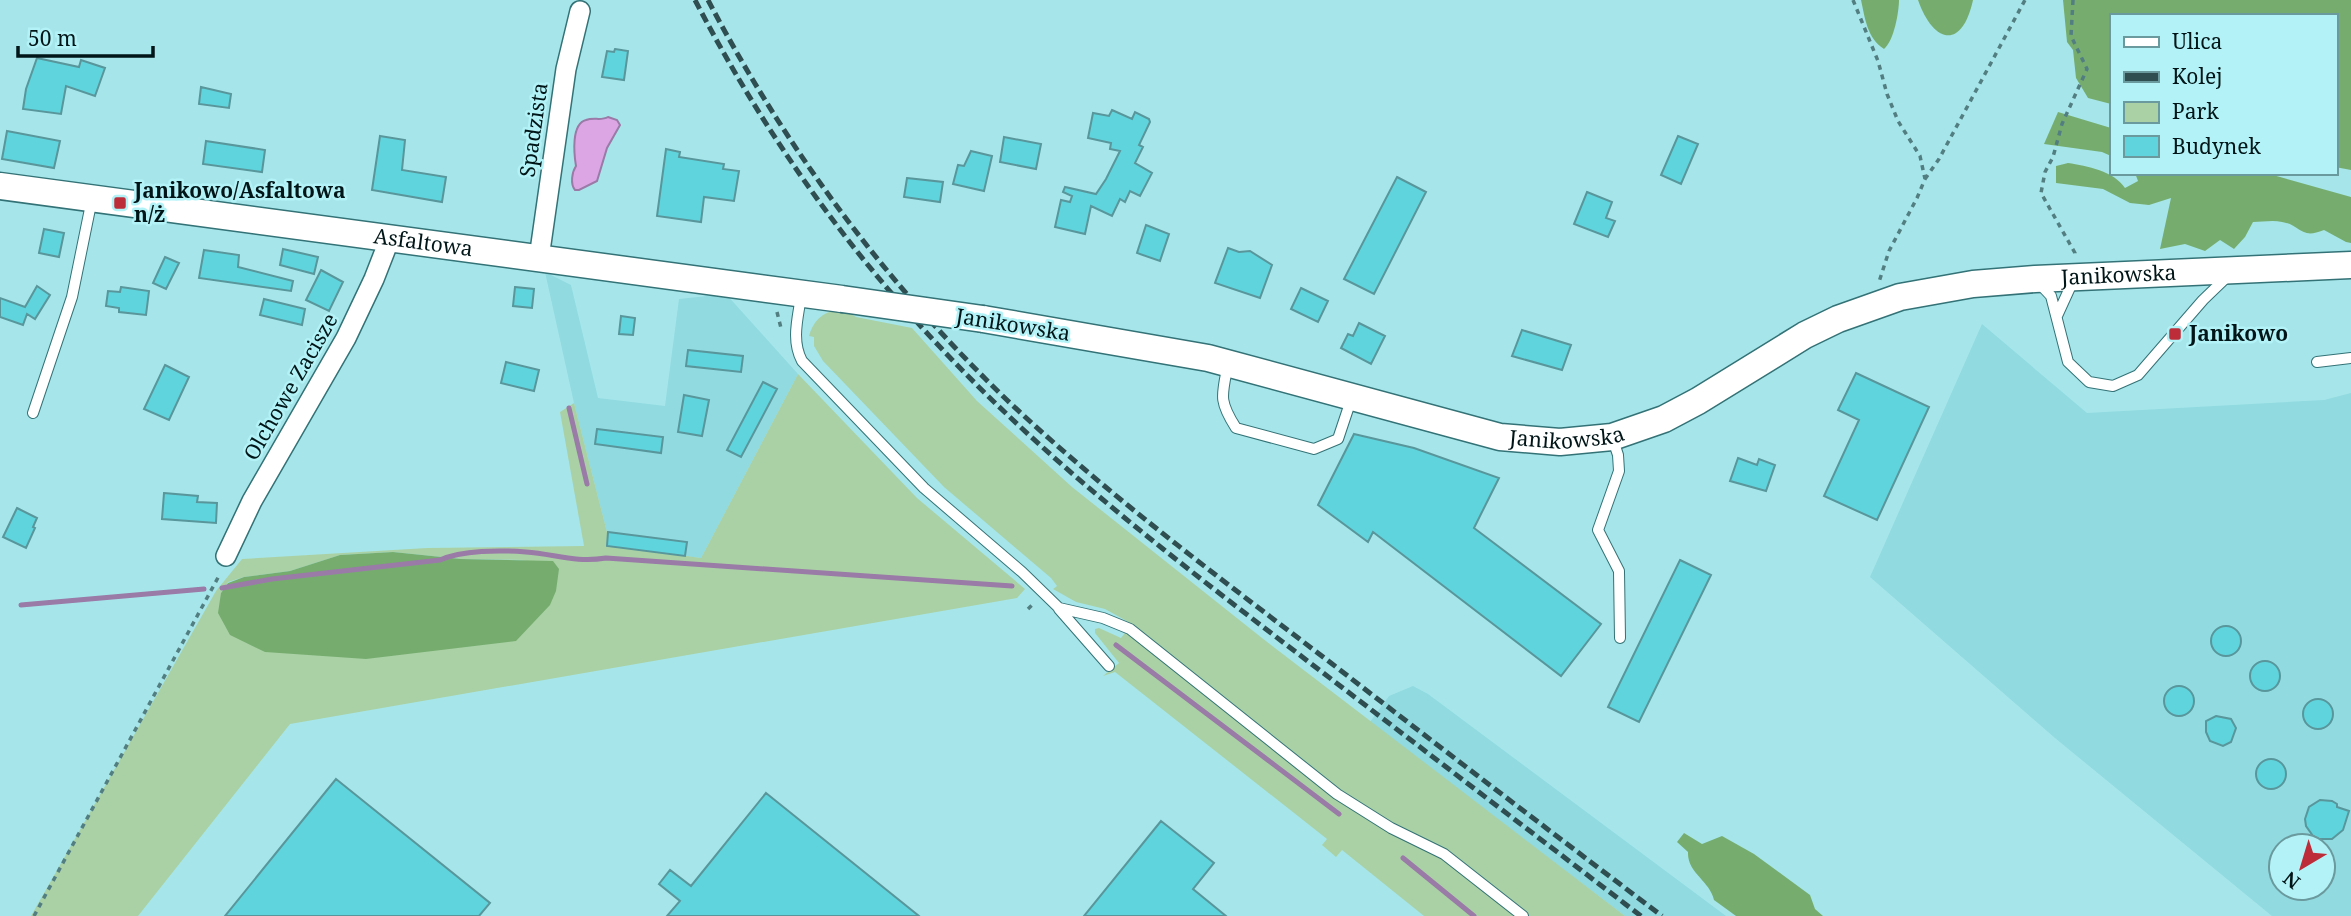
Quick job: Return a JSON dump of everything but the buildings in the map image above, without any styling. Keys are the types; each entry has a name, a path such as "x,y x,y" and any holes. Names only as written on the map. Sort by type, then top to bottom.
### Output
{"street":[{"name":"Spadzista","path":"539,258 566,69 580,10"},
{"name":"Asfaltowa","path":"0,186 763,288"},
{"name":"Olchowe Zacisze","path":"226,556 251,501 351,328 390,238"},
{"name":"Janikowska","path":"763,288 983,319 1228,364 1500,437 1560,442 1612,437 1664,419 1805,335 1838,319 1900,297 1935,290 2035,279 2351,265"}],"lane":[{"path":"33,413 72,297 92,200"},
{"path":"2035,279 2051,296 2067,362 2089,382 2113,386 2138,375 2203,300 2234,270"},
{"path":"2057,316 2075,277"},
{"path":"801,293 796,329 797,350 807,366 924,488 1022,572 1059,608 1109,666"},
{"path":"2317,362 2351,358"},
{"path":"1228,364 1223,388 1223,408 1236,428 1314,449 1338,439 1352,396"},
{"path":"1612,437 1619,471 1598,530 1619,571 1620,638"},
{"path":"1059,608 1103,618 1130,629 1337,794 1391,828 1451,859 1523,916"}],"path":[{"path":"1853,0 1878,61 1898,121 1920,156 1925,179"},
{"path":"1870,307 1889,251 1925,179 1940,159 2025,0"},
{"path":"2073,0 2071,36 2087,69 2062,124 2041,192 2075,253 2075,277"},
{"path":"34,916 217,582 226,556"}],"shaded area":[{"path":"608,117 617,120 620,125 607,148 597,181 575,190 572,178 576,166 575,140 578,127 586,120"},
{"path":"545,272 571,285 598,398 665,406 679,299 726,294 798,374 701,558 607,546 608,536 574,403"},
{"path":"1982,324 2087,413 2324,400 2351,393 2351,916 2272,916 2055,738 1870,577"},
{"path":"1413,686 1428,694 1726,916 1625,916 1370,722 1389,696"}],"green space":[{"path":"1861,0 1899,0 1893,33 1884,49 1870,33"},
{"path":"1918,0 1973,0 1962,28 1955,34 1947,35 1931,25"},
{"path":"2063,0 2351,0 2351,170 2337,167 2337,14 2110,14 2110,104 2088,98 2076,78 2073,50 2067,42"},
{"path":"2058,112 2110,128 2110,156 2102,152 2044,144"},
{"path":"2068,163 2107,173 2125,188 2138,181 2136,175 2273,175 2351,197 2351,243 2324,230 2305,233 2288,224 2271,221 2253,222 2234,249 2220,240 2205,251 2185,244 2160,249 2171,198 2149,205 2130,203 2103,189 2056,183 2056,166"},
{"path":"842,309 856,317 912,328 977,401 1072,487 1262,638 1625,916 1424,916 1342,850 1336,857 1322,845 1327,839 1115,672 1103,676 1119,663 1095,633 1095,629 1099,628 1121,638 1132,624 1105,609 1076,602 1053,589 1057,586 1051,578 944,487 823,361 814,346 814,337 809,336 811,330 821,317"},
{"path":"798,374 917,498 1025,589 1017,598 290,724 138,916 31,916 216,591 242,559 427,548 584,546 560,412 574,403 608,536 607,545 701,558","holes":["393,552 461,559 527,560 221,593 228,582 244,577 290,571 340,555"]},
{"path":"393,552 461,559 553,561 559,569 556,591 550,605 516,641 366,659 265,652 230,635 218,613 221,593 228,583 244,577 290,571 340,555"},
{"path":"1684,833 1702,844 1722,836 1754,854 1810,895 1815,909 1823,916 1736,916 1714,900 1708,887 1691,866 1688,852 1677,842"}],"waterway":[{"path":"569,408 587,484"},
{"path":"222,588 272,579 440,560 459,554 493,551 526,552 575,559 606,558 1012,586"},
{"path":"21,605 204,589"},
{"path":"1116,645 1339,814"},
{"path":"1403,858 1474,916"}],"railway":[{"path":"695,0 747,93 837,226 905,308 985,393 1030,436 1125,518 1641,916"},
{"path":"708,0 771,109 842,213 921,310 1008,401 1166,536 1662,916"}],"place":[{"name":"Janikowo/Asfaltowa n/ż","path":"120,203"},
{"name":"Janikowo","path":"2175,334"}]}
